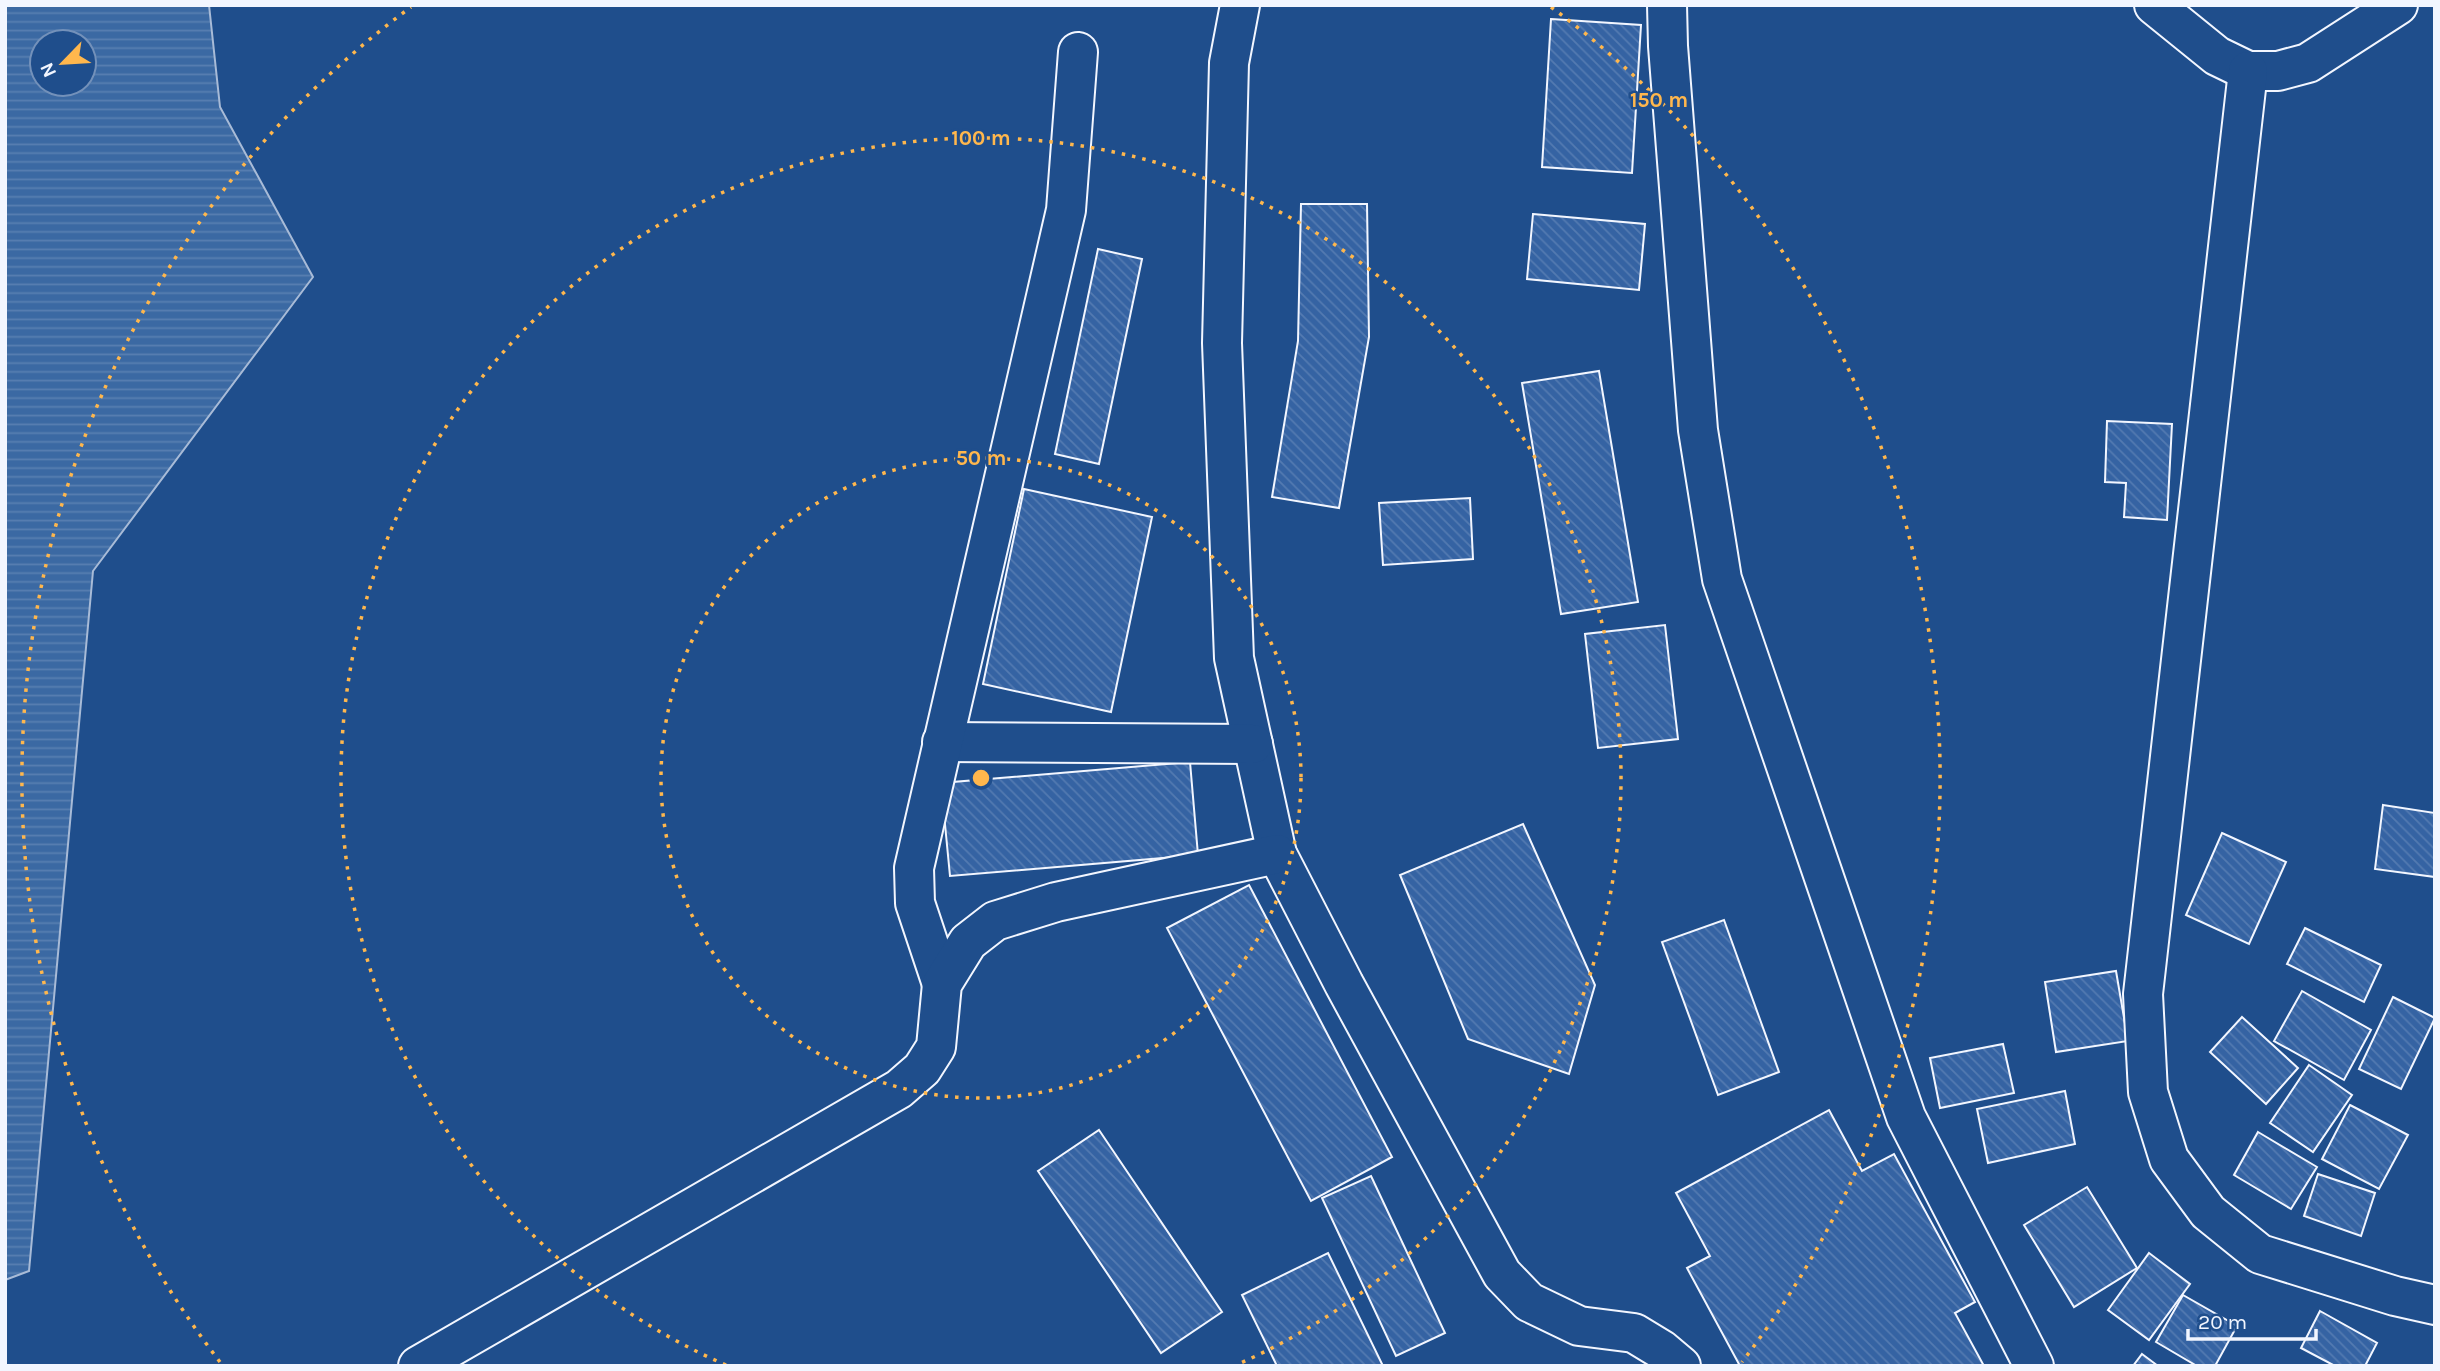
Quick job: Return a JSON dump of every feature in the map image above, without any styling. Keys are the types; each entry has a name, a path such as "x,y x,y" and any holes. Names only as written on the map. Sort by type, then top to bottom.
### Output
{"street":[{"path":"1240,5 1230,63 1222,344 1234,658 1277,854 1344,984 1502,1274 1529,1302 1579,1326 1634,1333 1662,1350 1681,1366"},
{"path":"1667,5 1698,430 1722,579 1906,1117 2035,1366"},
{"path":"2154,5 2217,56 2248,71 2278,71 2308,63 2398,5"},
{"path":"418,1366 899,1089 922,1069 936,1047 942,984 915,903 914,868 1066,210 1077,52"},
{"path":"2248,71 2143,994 2148,1092 2169,1158 2208,1212 2260,1254 2395,1296 2435,1305"},
{"path":"942,742 1253,744"},
{"path":"942,984 968,942 995,921 1056,902 1277,854"}],"water":[{"path":"5,5 209,5 220,107 313,277 93,571 29,1271 5,1280"}],"building":[{"path":"1551,19 1641,25 1632,173 1542,167"},
{"path":"1301,204 1367,204 1369,337 1339,508 1272,497 1298,341"},
{"path":"1533,214 1645,224 1639,290 1527,279"},
{"path":"1098,249 1142,259 1099,464 1055,454"},
{"path":"1599,371 1638,602 1561,614 1522,383"},
{"path":"2107,421 2172,424 2167,520 2124,517 2126,483 2105,482"},
{"path":"1024,489 1152,517 1111,712 983,684"},
{"path":"1470,498 1473,559 1383,565 1379,503"},
{"path":"1665,625 1678,739 1598,748 1585,634"},
{"path":"1190,762 1198,855 950,876 941,783"},
{"path":"2383,805 2435,813 2435,877 2375,869"},
{"path":"1523,824 1595,985 1569,1074 1468,1039 1400,875"},
{"path":"2222,833 2286,862 2249,944 2186,915"},
{"path":"1249,885 1392,1157 1311,1201 1167,928"},
{"path":"1724,920 1779,1072 1718,1095 1662,942"},
{"path":"2305,928 2381,965 2364,1002 2287,964"},
{"path":"2116,971 2128,1041 2056,1052 2045,982"},
{"path":"2302,991 2371,1030 2344,1080 2274,1041"},
{"path":"2393,997 2435,1018 2401,1089 2359,1069"},
{"path":"2242,1017 2298,1068 2266,1104 2210,1052"},
{"path":"2003,1044 2014,1093 1940,1108 1930,1058"},
{"path":"2309,1065 2352,1095 2313,1152 2270,1123"},
{"path":"2065,1091 2075,1144 1988,1163 1977,1109"},
{"path":"2350,1105 2408,1135 2379,1189 2322,1159"},
{"path":"1829,1110 1862,1171 1894,1154 1975,1302 1955,1313 1984,1366 1740,1366 1687,1268 1710,1256 1676,1193"},
{"path":"1099,1130 1222,1312 1161,1353 1038,1171"},
{"path":"2258,1132 2317,1167 2291,1209 2234,1175"},
{"path":"2318,1174 2375,1193 2361,1236 2304,1216"},
{"path":"1371,1176 1445,1333 1396,1356 1322,1198"},
{"path":"2087,1187 2137,1268 2074,1307 2024,1225"},
{"path":"1328,1253 1383,1366 1277,1366 1242,1295"},
{"path":"2149,1253 2190,1284 2149,1340 2108,1310"},
{"path":"2183,1295 2237,1326 2215,1366 2197,1366 2156,1342"},
{"path":"2320,1311 2377,1343 2365,1366 2335,1366 2301,1348"},
{"path":"2142,1354 2158,1366 2133,1366"}]}
